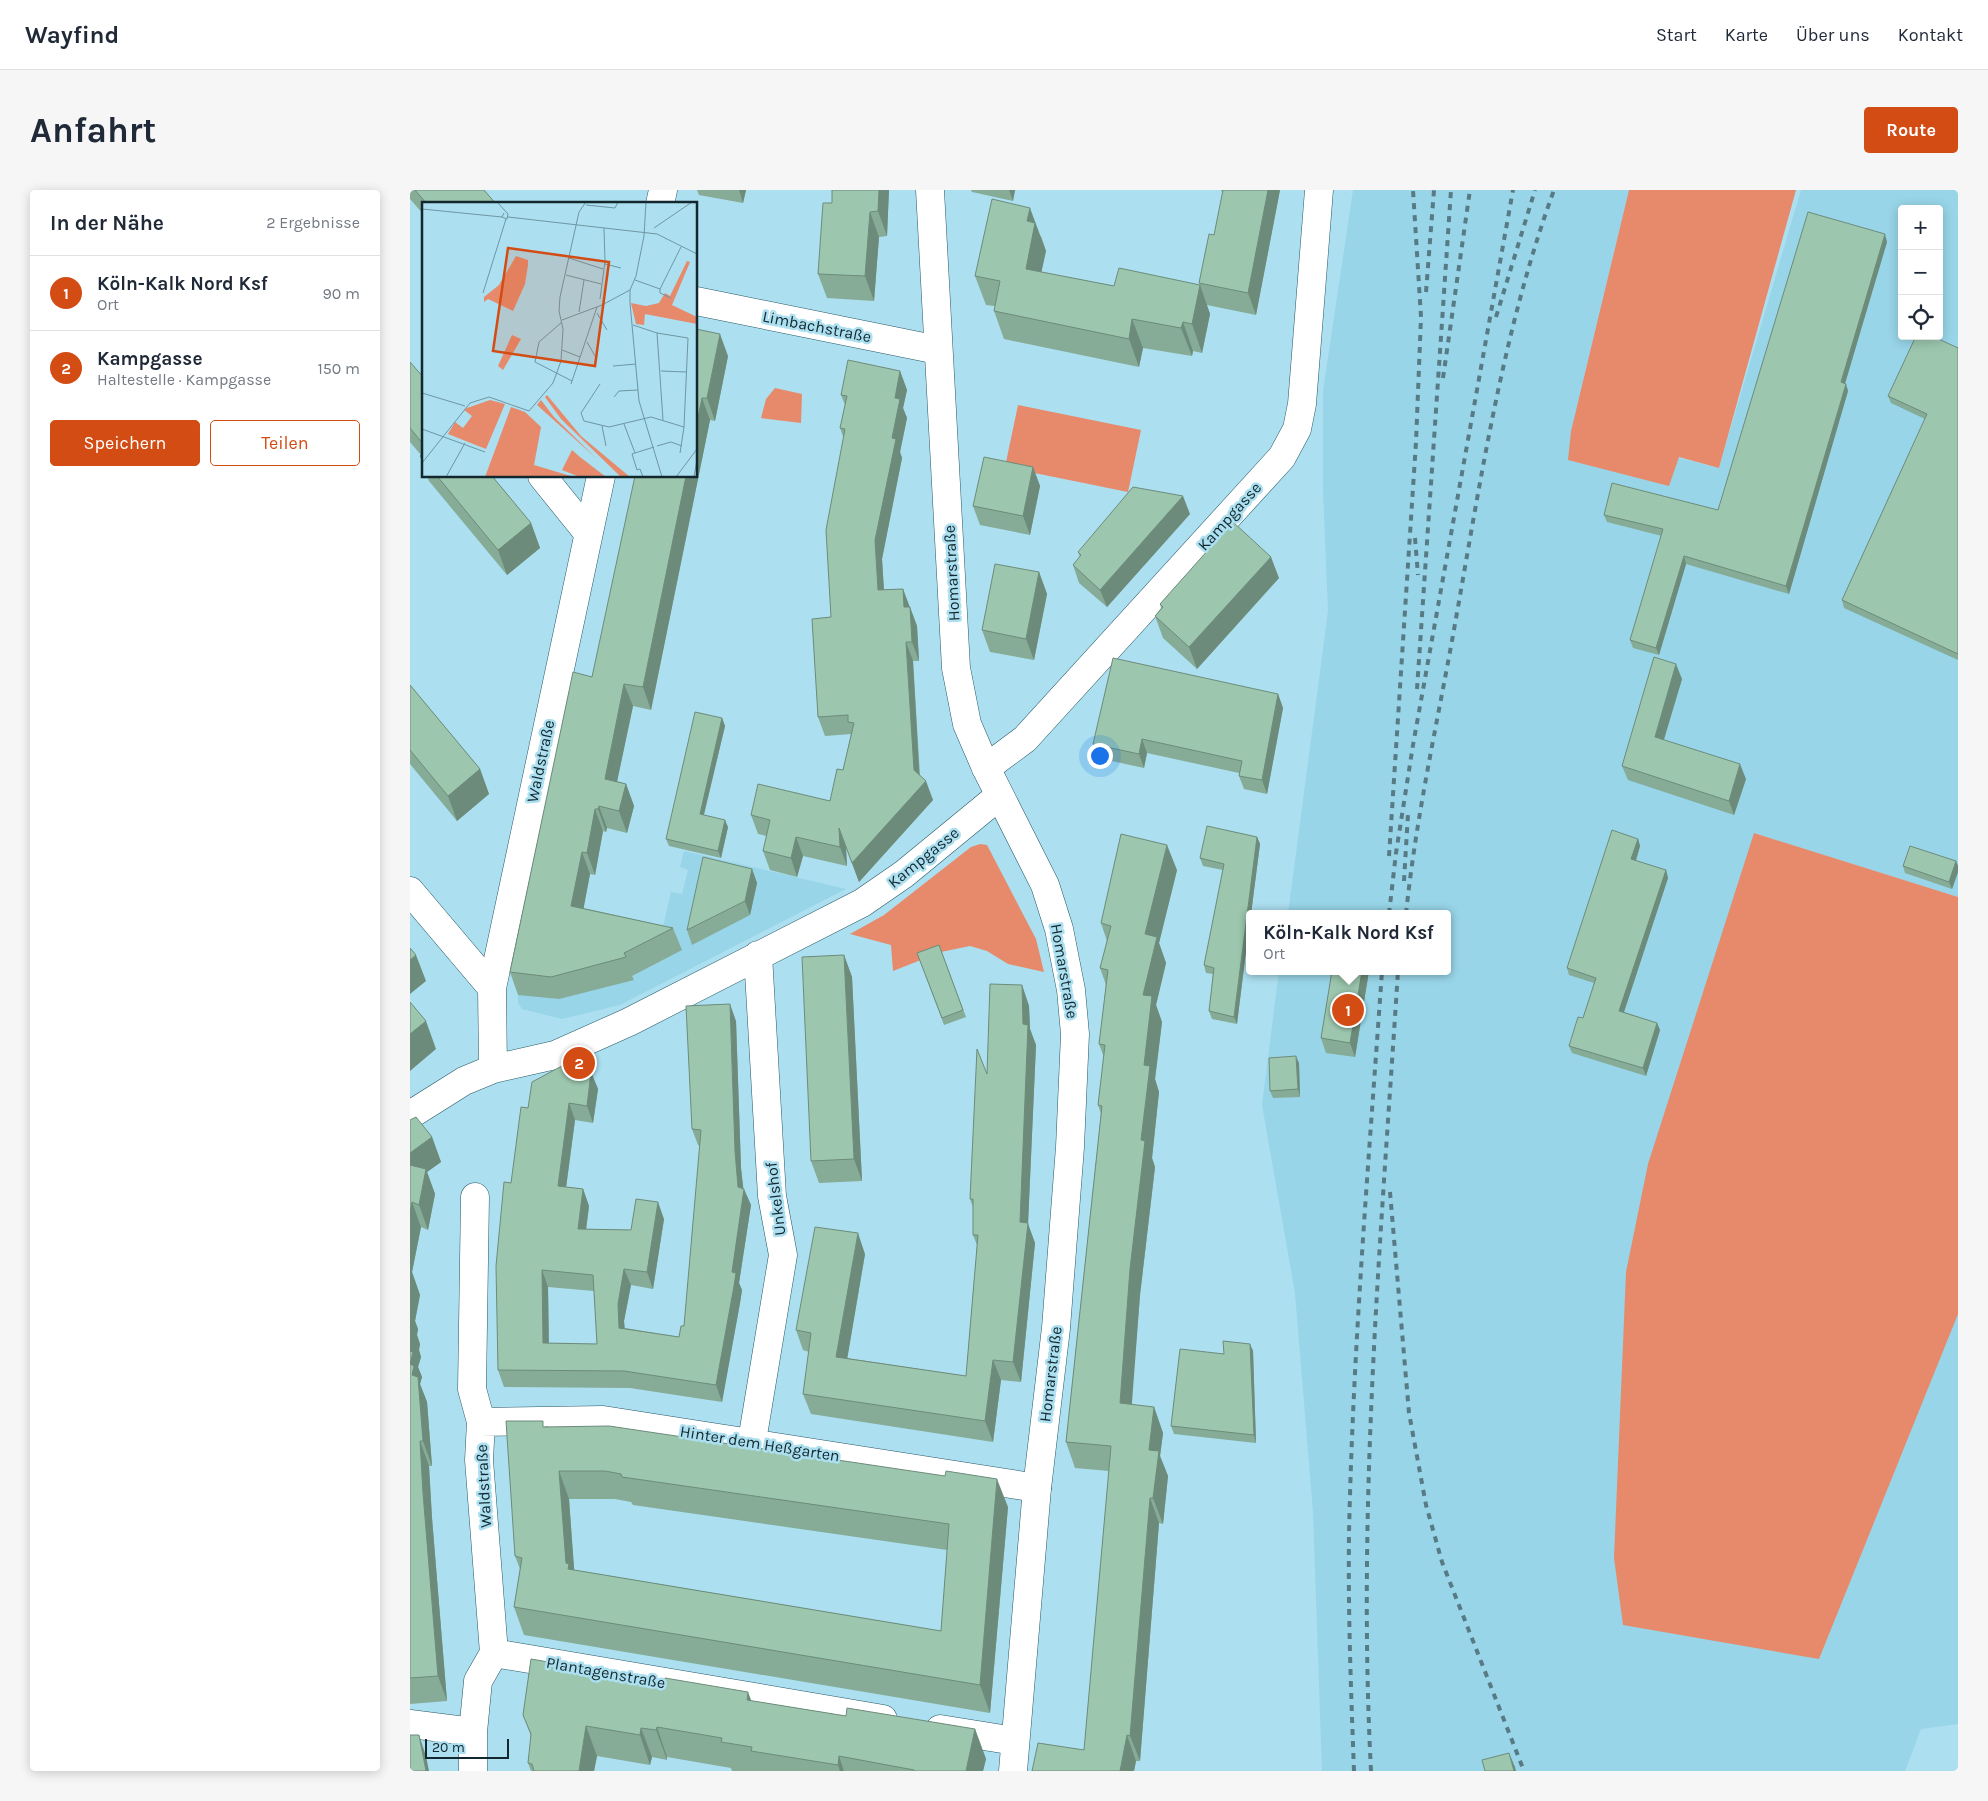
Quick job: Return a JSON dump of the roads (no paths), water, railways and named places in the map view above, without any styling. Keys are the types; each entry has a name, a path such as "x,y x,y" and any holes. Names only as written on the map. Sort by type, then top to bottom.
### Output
{"street":[{"name":"Homarstraße","path":"930,190 956,668 967,724 999,796 1045,884 1059,929 1071,990 1075,1034 1070,1147 1056,1328 1037,1488 1013,1771"},
{"name":"Kampgasse","path":"986,768 1025,739 1282,457 1297,429 1302,404 1319,190"},
{"name":"Limbachstraße","path":"698,302 938,350"},
{"path":"544,478 588,533"},
{"name":"Waldstraße","path":"493,1069 492,988 601,478"},
{"name":"Kampgasse","path":"410,1115 464,1081 493,1069 555,1055 628,1022 862,903 885,888 999,796"},
{"path":"410,891 492,988"},
{"name":"Unkelshof","path":"752,1441 783,1255 772,1196 758,955"},
{"name":"Waldstraße","path":"474,1198 472,1389 481,1422 479,1460 494,1653"},
{"name":"Hinter dem Heßgarten","path":"481,1422 603,1420 752,1441 1037,1488"},
{"path":"473,1771 473,1732 478,1681 494,1653"},
{"name":"Plantagenstraße","path":"494,1653 1015,1741"},
{"path":"410,1724 473,1732"}],"railway":[{"path":"1389,856 1416,442 1421,317 1413,190"},
{"path":"1426,292 1434,190"},
{"path":"1417,689 1451,190"},
{"path":"1443,378 1470,190"},
{"path":"1389,910 1396,853 1413,745 1513,190"},
{"path":"1496,317 1535,190"},
{"path":"1406,910 1421,804 1495,405 1521,296 1554,190"},
{"path":"1415,538 1418,575"},
{"path":"1404,881 1408,814"},
{"path":"1354,1771 1349,1593 1351,1464 1362,1252 1382,975"},
{"path":"1371,1771 1367,1671 1369,1471 1378,1271 1398,975"},
{"path":"1390,1192 1409,1413 1426,1505 1442,1562 1524,1771"}],"place":[{"name":"Köln-Kalk Nord Ksf","path":"1348,1010"},
{"name":"Kampgasse","path":"579,1063"}]}
